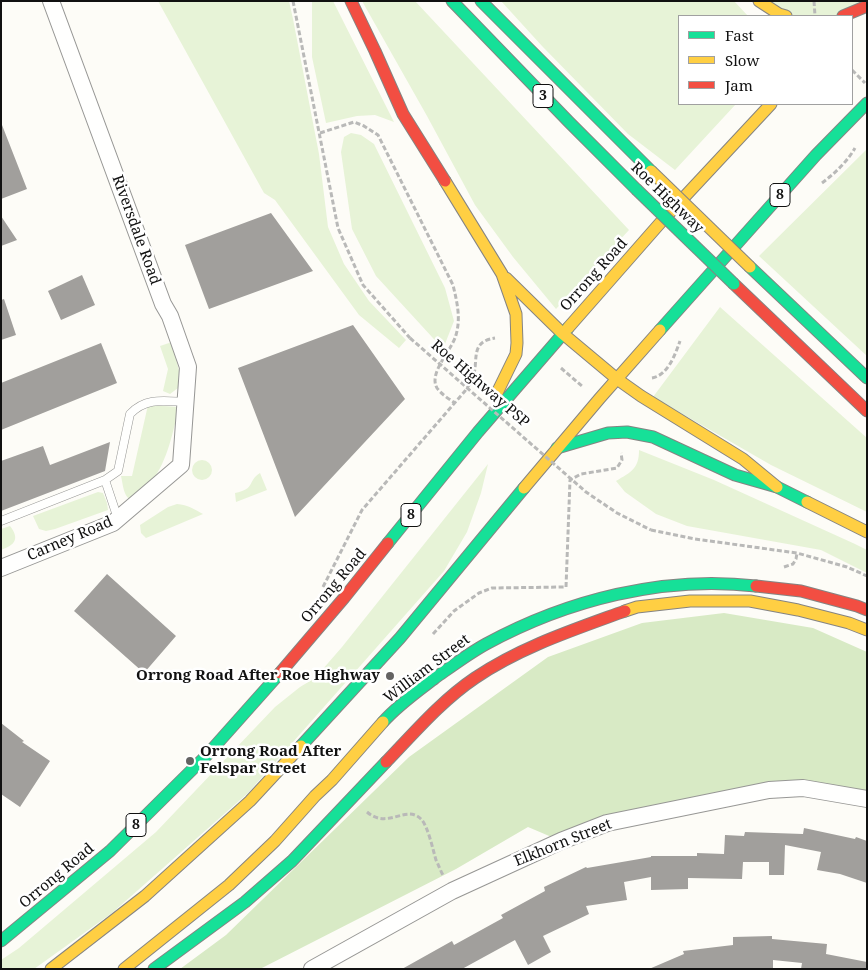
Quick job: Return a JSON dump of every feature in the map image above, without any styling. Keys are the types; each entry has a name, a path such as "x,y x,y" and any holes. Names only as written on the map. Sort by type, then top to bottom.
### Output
{"main road":[{"path":"351,1 403,114 502,274 516,314 516,354 478,432"},
{"name":"Roe Highway","path":"452,1 636,189 867,411"},
{"name":"Roe Highway","path":"481,1 651,171 867,378"},
{"path":"748,1 763,15"},
{"path":"759,1 782,15"},
{"path":"845,15 867,6"},
{"path":"853,25 867,13"},
{"name":"8","path":"51,969 145,896 250,801 400,638 557,448 816,154 854,108 867,103"},
{"name":"Orrong Road","path":"1,941 110,851 207,755 257,700 344,598 478,432 562,333 661,222 770,105"},
{"path":"854,108 867,122"},
{"path":"502,274 562,333 616,380 743,459 777,487"},
{"path":"557,448 608,432 622,432 653,437 735,474 777,487 867,532"},
{"name":"William Street","path":"124,969 229,885 275,841 388,718 422,688 457,662 513,630 576,606 634,591 690,583 750,585 801,591 867,610"},
{"path":"154,969 245,902 292,861 441,705 475,678 527,648 637,607 690,602 750,602 798,610 850,623 867,630"}],"street":[{"name":"Riversdale Road","path":"51,1 188,367 181,465"},
{"name":"Carney Road","path":"1,568 114,523 181,465"},
{"name":"Elkhorn Street","path":"312,969 452,891 562,841 607,823 769,790 803,788 867,799"}],"lane":[{"path":"1,521 105,480 118,471 130,414 134,410 143,404 153,401 185,402"},
{"path":"105,480 118,519"}],"path":[{"name":"Roe Highway PSP","path":"293,1 338,228 363,285 410,338 586,492 618,513 651,530 695,540 797,553 847,567 867,576"},
{"path":"814,1 815,15"},
{"path":"853,71 867,85"},
{"path":"320,133 354,122 378,135 453,285 458,307 458,331 435,377 437,388 455,403"},
{"path":"818,186 830,177 850,156 859,141"},
{"path":"322,589 362,510 472,381 480,344 488,339 517,333"},
{"path":"636,393 647,379 657,377 665,372 675,356 683,334"},
{"path":"546,352 565,372 588,391 600,398"},
{"path":"566,587 570,480 580,474 617,468 622,460 620,447 622,432"},
{"path":"365,810 372,816 383,819 407,814 421,819 425,825 437,861 452,891"}],"green space":[{"path":"158,1 289,1 319,154 328,227 344,264 369,301 406,340 399,348 359,315 275,200 264,193"},
{"path":"312,1 333,1 394,122 375,115 357,116 326,123 312,57"},
{"path":"362,1 415,1 629,230 556,309 513,257 475,205"},
{"path":"501,1 734,1 747,15 678,15 678,105 735,105 675,170 628,134"},
{"path":"759,1 867,1 845,15 784,15"},
{"path":"351,133 361,135 374,144 445,288 454,321 443,349 376,276 352,229 341,152 344,137"},
{"path":"867,149 867,356 759,256"},
{"path":"720,307 867,438 867,512 771,465 653,397"},
{"path":"172,342 179,371 178,388 170,394 163,391 168,369 160,346"},
{"path":"148,405 179,407 169,445 158,473 145,489 131,500 125,493 121,476 132,476"},
{"path":"639,450 714,480 867,550 867,573 821,550 687,526 656,514 625,492 616,481 636,466"},
{"path":"202,460 209,463 212,470 209,477 202,480 195,477 192,470 195,463"},
{"path":"488,464 481,493 467,532 444,571 248,793 112,913 34,969 1,969 1,960 19,948 156,832 275,707 300,687 315,678 342,647"},
{"path":"260,473 267,490 236,502 235,493 249,487"},
{"path":"98,492 103,493 108,510 55,529 46,531 39,529 33,516"},
{"path":"177,504 188,506 203,514 146,538 141,533 140,525 168,507"},
{"path":"10,526 15,535 13,544 1,550 1,529"},
{"path":"724,613 813,628 867,652 867,799 803,788 561,841 528,827 456,869 260,969 180,969 226,935 409,757 548,657 642,623"}],"building":[{"path":"1,125 27,189 1,199"},
{"path":"271,213 313,271 209,309 185,245"},
{"path":"1,216 17,240 1,246"},
{"path":"82,275 95,305 61,320 48,291"},
{"path":"4,299 16,335 1,340 1,300"},
{"path":"353,325 405,399 295,517 238,368"},
{"path":"101,343 117,383 1,430 1,383"},
{"path":"110,442 105,471 1,511 1,461 43,446 50,465"},
{"path":"107,574 176,636 144,673 74,611"},
{"path":"1,723 24,741 22,742 50,761 20,807 1,794"},
{"path":"804,828 855,839 856,837 867,841 867,883 840,874 817,870 821,852 785,845 784,875 769,875 769,862 743,862 742,879 688,878 688,889 651,890 651,877 624,882 627,900 586,906 589,914 543,936 551,952 528,965 515,940 462,969 402,969 452,941 454,945 503,918 501,915 545,891 544,887 586,867 651,856 697,856 697,853 724,854 725,835 744,836 745,832 803,834"},
{"path":"772,936 772,939 827,944 826,954 867,962 867,969 801,969 802,963 773,960 773,969 649,969 684,954 683,951 733,945 733,937"}],"traffic: fast":[{"path":"452,1 636,189"},
{"path":"481,1 651,171"},
{"path":"660,330 816,155 867,103"},
{"path":"636,189 734,284"},
{"path":"750,267 867,378"},
{"path":"388,543 478,432 568,328"},
{"path":"557,448 608,433 627,432 653,437 735,475 777,487 807,502"},
{"path":"301,746 400,638 524,488"},
{"path":"383,722 415,693 473,652 517,628 549,615 583,603 651,588 686,584 756,586"},
{"path":"1,941 110,851 207,755 280,673"},
{"path":"154,969 245,902 292,861 386,762"}],"traffic: slow":[{"path":"759,1 782,15"},
{"path":"568,328 661,222 770,105"},
{"path":"651,171 750,267"},
{"path":"445,181 502,274 516,314 516,354 496,395"},
{"path":"506,278 562,333 617,379 743,459 777,487"},
{"path":"524,488 660,330"},
{"path":"807,502 867,532"},
{"path":"625,611 637,607 690,601 750,601 798,610 849,623 867,630"},
{"path":"124,969 229,885 275,841 383,722"},
{"path":"51,969 145,896 250,801 301,746"}],"traffic: jam":[{"path":"351,1 403,114 445,181"},
{"path":"845,15 867,6"},
{"path":"734,284 867,411"},
{"path":"280,673 388,543"},
{"path":"756,586 801,591 867,610"},
{"path":"386,762 439,707 475,678 529,648 625,611"}],"place":[{"name":"Orrong Road After Roe Highway","path":"390,676"},
{"name":"Orrong Road After Felspar Street","path":"190,761"}]}
